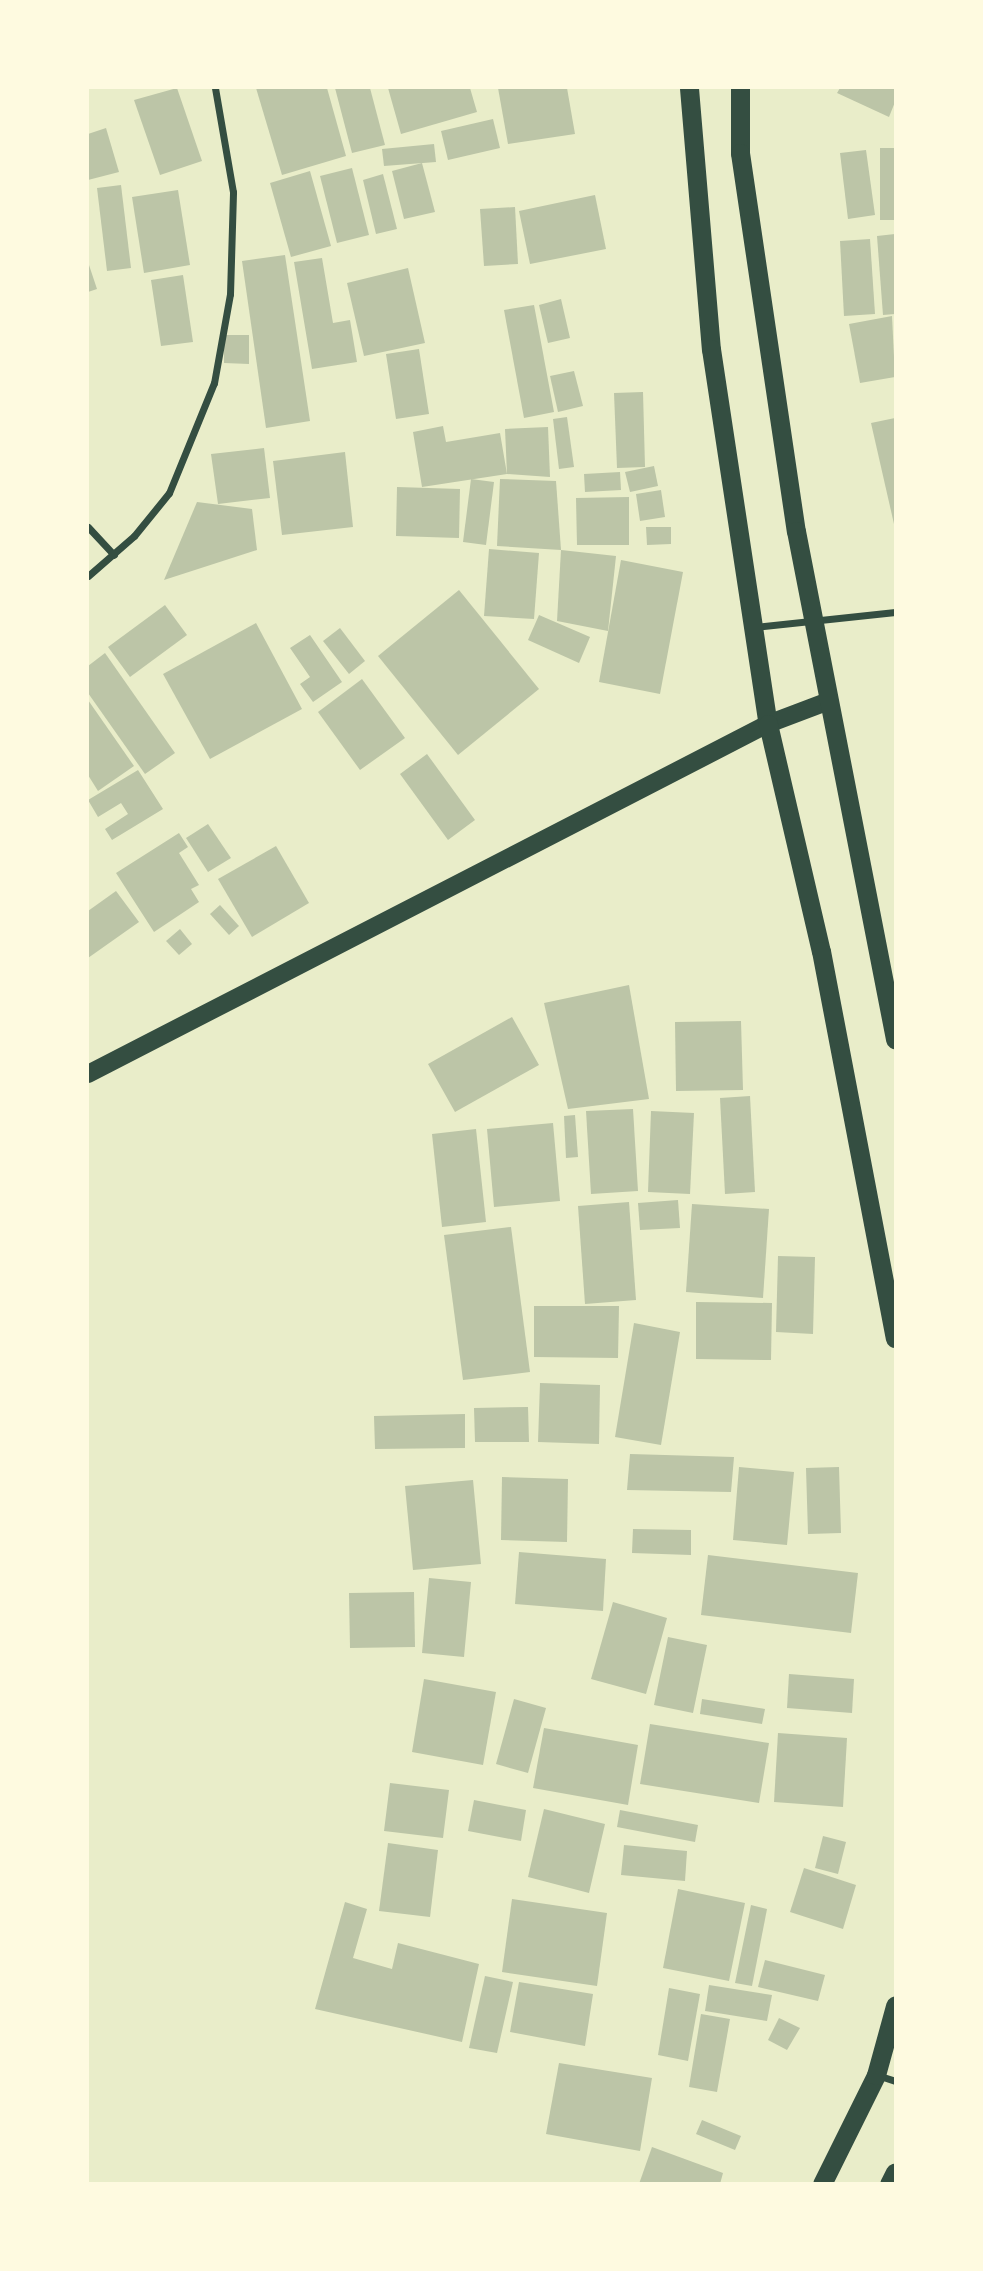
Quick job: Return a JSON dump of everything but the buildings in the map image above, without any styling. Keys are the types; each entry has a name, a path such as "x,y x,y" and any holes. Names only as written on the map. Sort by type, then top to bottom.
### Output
{"highway":[{"path":"689,88 697,211 711,349 768,724 821,951 895,1338"},
{"path":"740,88 740,153 768,360 814,621 895,1039"},
{"path":"822,2183 876,2075 895,2006"},
{"path":"890,2183 895,2172"}],"main road":[{"path":"88,1074 768,724 829,701"}],"street":[{"path":"88,576 114,555 169,493 214,383 230,294 233,192 215,88"},
{"path":"88,527 114,555"},
{"path":"753,627 895,612"},
{"path":"876,2075 895,2081"}]}
